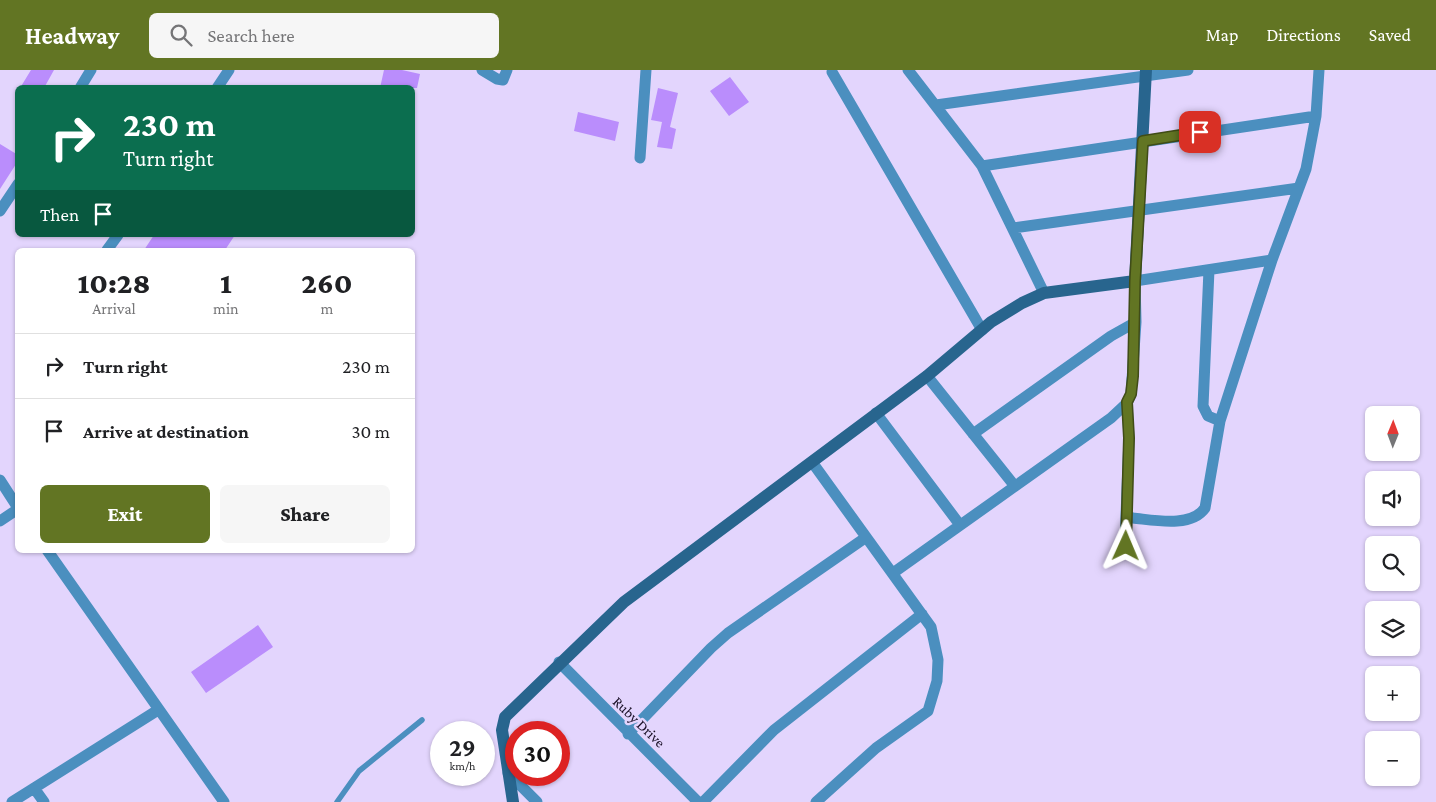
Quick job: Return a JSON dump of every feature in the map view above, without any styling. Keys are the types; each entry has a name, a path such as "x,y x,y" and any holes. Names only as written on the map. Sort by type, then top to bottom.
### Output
{"street":[{"path":"82,85 91,70"},
{"path":"219,85 229,70"},
{"path":"482,70 497,80 503,80 507,70"},
{"path":"640,158 646,70"},
{"path":"908,70 982,166 1044,293"},
{"path":"936,105 1146,73 1188,70"},
{"path":"1126,516 1180,520 1201,514 1205,508 1220,422 1272,260 1308,161 1316,116 1319,70"},
{"path":"832,72 982,330"},
{"path":"893,573 1014,485 1111,418 1127,402 1131,394 1133,376 1136,322 1135,281 1146,73"},
{"path":"982,166 1316,116"},
{"path":"0,211 15,188"},
{"path":"1013,228 1299,188"},
{"path":"108,248 117,237"},
{"path":"505,752 502,730 505,717 624,602 927,376 982,330 1022,303 1044,293 1272,260"},
{"path":"1209,270 1203,406 1208,416 1220,422"},
{"path":"973,434 1110,336 1136,322"},
{"path":"927,376 1014,485"},
{"path":"1126,546 1129,438 1127,402"},
{"path":"876,413 960,525"},
{"path":"812,462 865,538 931,626 936,639 938,660 937,681 928,711 876,748 816,802"},
{"path":"0,480 15,504"},
{"path":"0,521 15,511"},
{"path":"628,734 711,648 728,634 865,538"},
{"path":"49,553 224,802"},
{"path":"703,802 774,730 922,614"},
{"name":"Ruby Drive","path":"560,662 628,734 698,802"},
{"path":"12,802 158,710"},
{"path":"510,786 513,802"},
{"path":"521,786 537,802"},
{"path":"34,788 44,802"}],"lane":[{"path":"337,802 359,771 422,720"}],"building":[{"path":"31,70 54,70 46,85 22,85"},
{"path":"384,70 402,70 420,74 417,88 415,88 415,85 381,85"},
{"path":"730,77 749,102 729,116 710,91"},
{"path":"658,88 678,93 670,127 676,129 672,149 657,147 662,122 651,120"},
{"path":"578,112 619,122 615,141 574,131"},
{"path":"0,144 15,153 15,166 0,189"},
{"path":"153,237 234,237 226,248 145,248"},
{"path":"258,625 273,647 206,693 191,672"}],"route":[{"path":"1126,546 1129,438 1127,402 1131,394 1133,376 1136,322 1135,281 1143,141 1200,132"}]}
